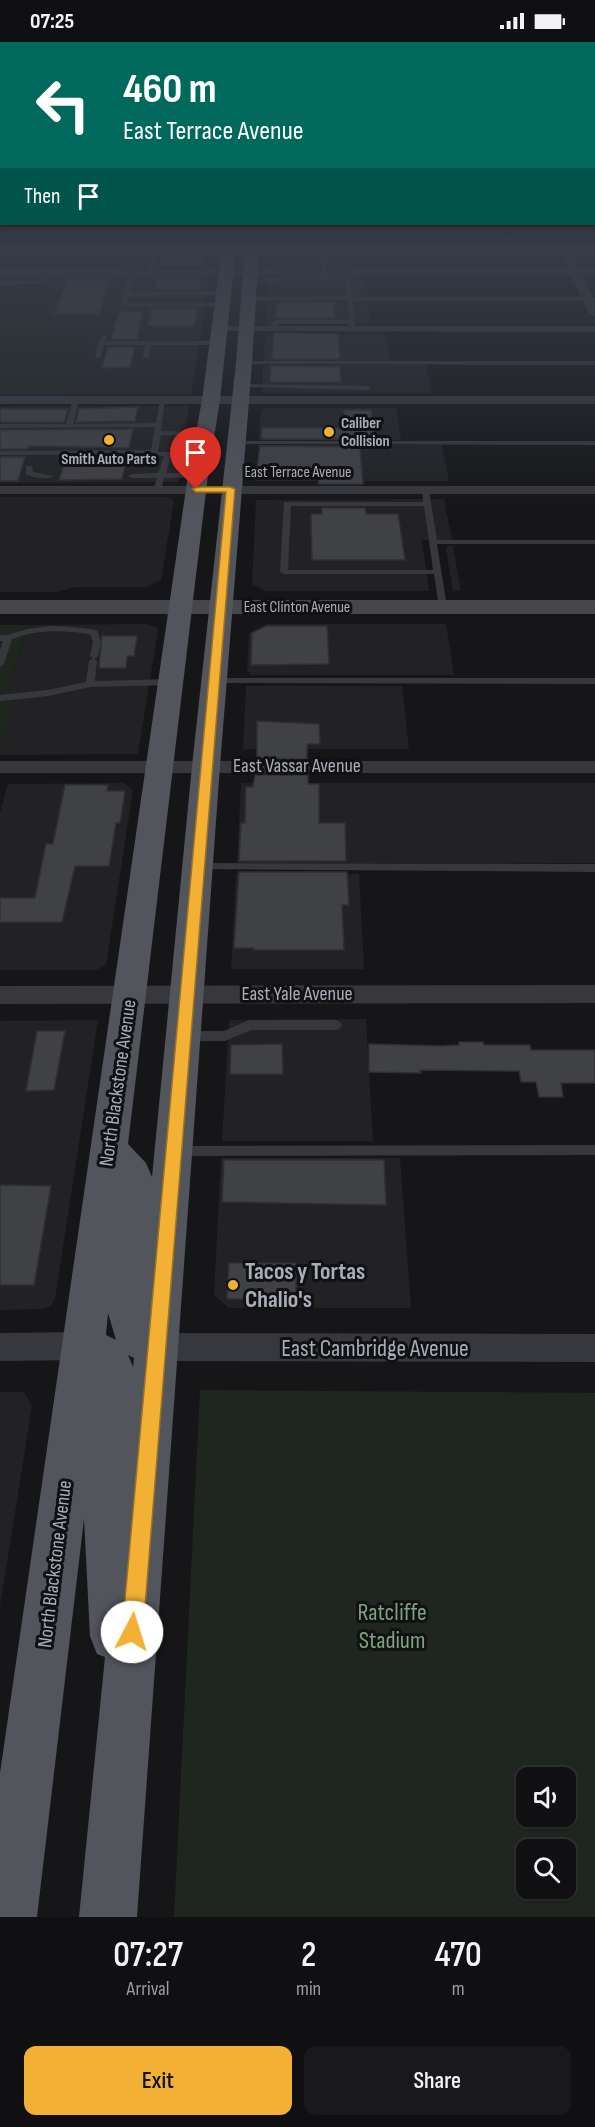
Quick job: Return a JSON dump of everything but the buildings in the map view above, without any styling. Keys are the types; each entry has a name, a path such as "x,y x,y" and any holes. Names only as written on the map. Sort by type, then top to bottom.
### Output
{"main road":[{"name":"North Blackstone Avenue","path":"8,1917 131,994 159,766 218,336"},
{"path":"108,1917 230,489 246,336"},
{"name":"East Clinton Avenue","path":"0,607 595,607"},
{"path":"109,1148 133,1174 128,1305 132,1332 141,1342 156,1347"},
{"path":"84,1346 98,1351 111,1363 117,1382 108,1519 122,1751"}],"street":[{"path":"0,400 211,400 241,393 369,389 595,400"},
{"name":"East Terrace Avenue","path":"0,490 197,482 230,489 426,497 595,490"},
{"name":"East Vassar Avenue","path":"0,767 595,767"},
{"name":"East Yale Avenue","path":"0,995 595,994"},
{"path":"0,1347 84,1346"},
{"name":"East Cambridge Avenue","path":"156,1347 595,1348"}],"lane":[{"path":"97,358 104,336"},
{"path":"101,344 148,344 218,336"},
{"path":"146,357 148,344"},
{"path":"244,363 595,363"},
{"path":"241,393 280,388 369,389"},
{"path":"69,426 76,400"},
{"path":"154,452 164,400"},
{"path":"0,426 158,429 206,434"},
{"path":"236,443 595,443"},
{"path":"0,453 202,454"},
{"path":"34,453 29,473 50,476"},
{"path":"132,476 159,483 168,454"},
{"path":"438,572 284,572 287,504 426,497 438,572 443,607"},
{"path":"433,542 595,542"},
{"path":"0,664 4,638 19,632 30,630 94,632 97,642 90,684"},
{"path":"214,681 595,681"},
{"path":"0,698 48,693 90,684 172,682"},
{"path":"198,867 595,868"},
{"path":"184,1036 225,1036 249,1024 336,1025"},
{"path":"173,1151 595,1150"}],"shaded area":[{"path":"92,336 200,336 191,394 68,395"},
{"path":"265,336 386,336 390,361 264,361"},
{"path":"263,365 426,365 432,393 262,393"},
{"path":"189,406 178,482 0,483 0,407"},
{"path":"266,408 396,408 401,440 259,440 261,410"},
{"path":"259,445 442,445 449,481 257,481"},
{"path":"0,497 166,497 174,501 161,580 146,587 77,587 56,592 0,592"},
{"path":"444,499 452,540 422,540 429,591 266,591 252,584 256,500"},
{"path":"448,546 453,546 461,591 453,591 446,549"},
{"path":"146,624 158,630 138,754 0,755 0,745 16,690 8,690 28,625"},
{"path":"267,624 446,624 454,675 250,675 250,672 247,672 249,633"},
{"path":"246,686 402,686 409,749 243,749"},
{"path":"124,783 133,790 106,965 96,970 0,970 0,813 8,784"},
{"path":"241,783 595,783 595,863 237,863"},
{"path":"236,874 359,874 364,969 231,969"},
{"path":"366,1019 373,1141 222,1141 229,1020"},
{"path":"98,1020 55,1299 51,1306 42,1309 0,1310 0,1021"},
{"path":"221,1158 400,1158 411,1308 229,1308 214,1295"},
{"path":"0,1392 24,1392 32,1406 0,1606"}],"green space":[{"path":"0,336 92,336 68,395 0,395"},
{"path":"0,625 28,625 8,690 17,690 0,745"},
{"name":"Ratcliffe Stadium","path":"200,1390 595,1393 595,1917 174,1917"}],"place":[{"name":"Caliber Collision","path":"329,432"},
{"name":"Smith Auto Parts","path":"109,440"},
{"name":"Tacos y Tortas Chalio's","path":"233,1285"}],"route":[{"path":"132,1632 230,489 196,489"}]}
